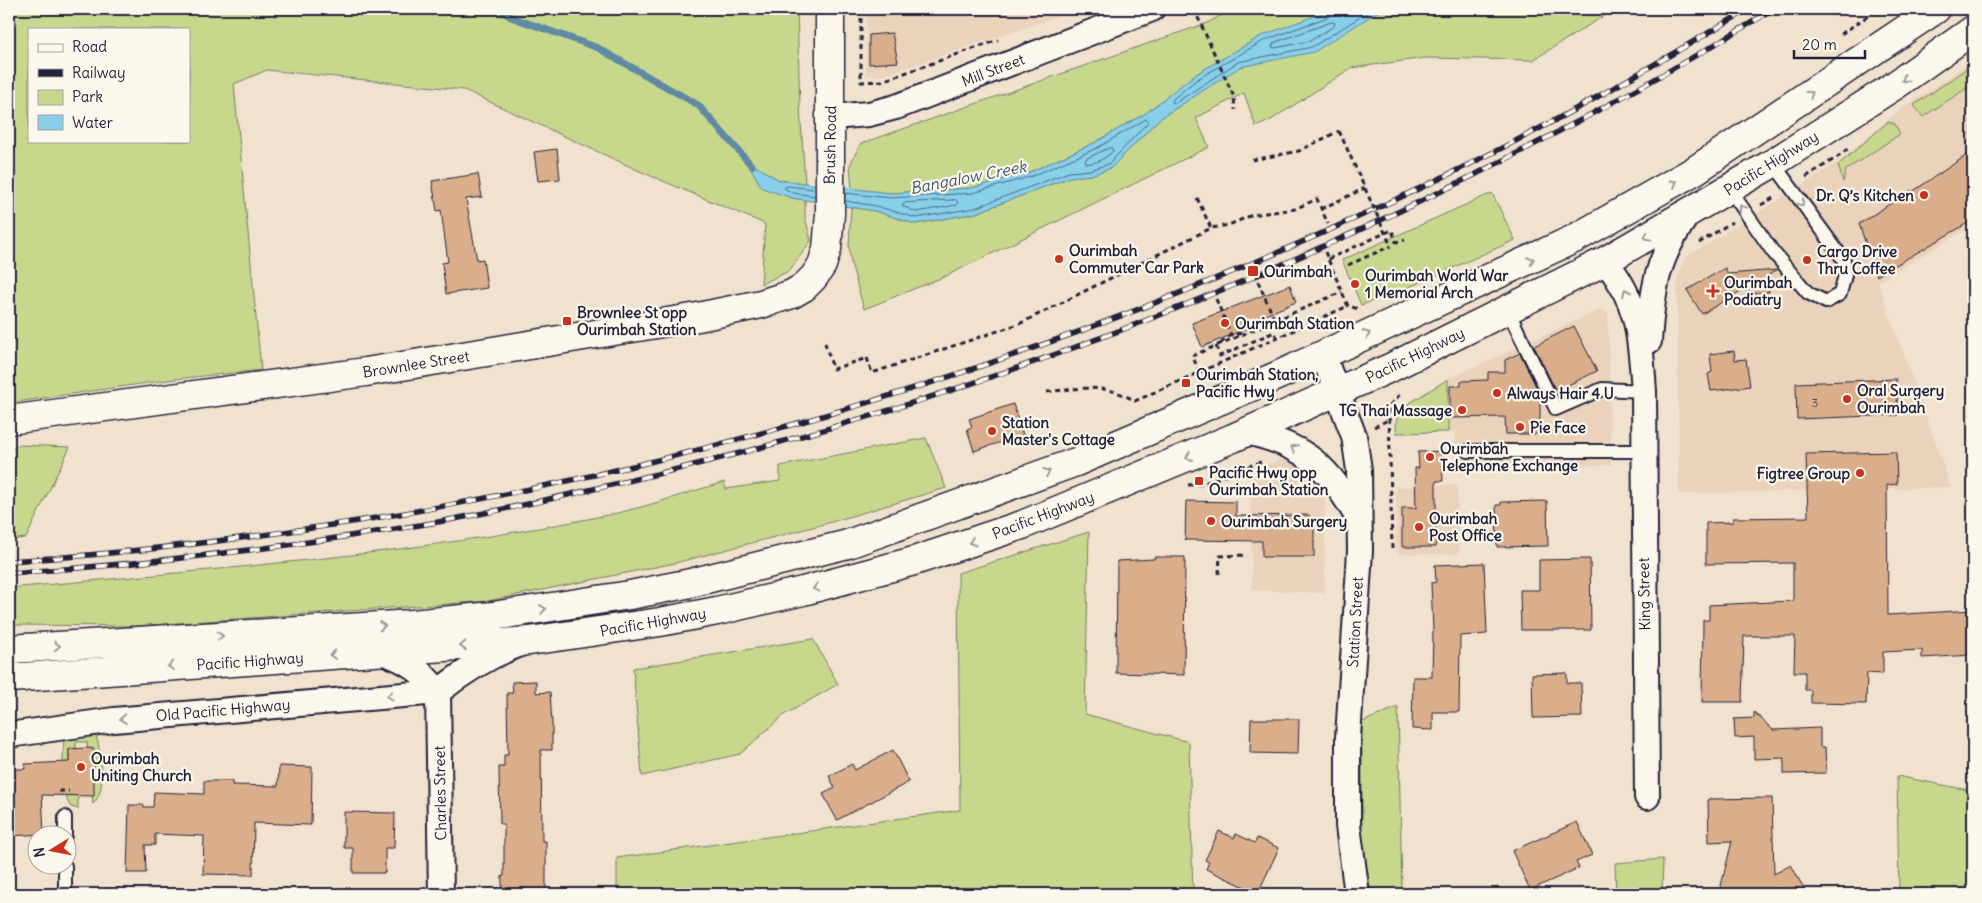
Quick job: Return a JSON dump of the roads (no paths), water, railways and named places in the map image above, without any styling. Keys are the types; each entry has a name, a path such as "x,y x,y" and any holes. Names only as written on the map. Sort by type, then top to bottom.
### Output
{"main road":[{"name":"Brush Road","path":"814,278 822,265 827,250 830,214 830,9"},
{"name":"Pacific Highway","path":"9,649 412,624 560,607 686,584 848,544 1076,462 1323,355 1517,267 1622,213 1694,171 1936,9"},
{"name":"Pacific Highway","path":"9,678 529,641 660,622 717,611 803,591 914,561 1022,525 1132,481 1246,432 1392,367 1605,261 1730,190 1894,86 1973,30"},
{"name":"Brownlee Street","path":"9,420 366,372 698,317 777,299 804,287 814,278"}],"street":[{"name":"Mill Street","path":"831,117 869,114 896,107 1152,9"},
{"name":"King Street","path":"1647,797 1644,391 1656,276 1669,244 1688,214"},
{"name":"King Street","path":"1605,261 1624,288 1636,318 1644,391"},
{"name":"Station Street","path":"1323,355 1338,392 1356,448 1359,470 1359,561 1348,737 1348,826 1357,894"},
{"path":"1246,432 1277,440 1291,446 1319,464 1346,496 1360,522"},
{"path":"382,652 412,665 425,676 438,692 462,673 490,657 529,641"},
{"name":"Old Pacific Highway","path":"9,734 114,720 438,692"},
{"name":"Charles Street","path":"438,692 441,894"}],"lane":[{"path":"1730,190 1773,252 1808,293 1826,302 1840,294 1845,275 1844,260 1773,163"},
{"path":"1507,309 1556,409 1602,389 1644,391"},
{"path":"1468,451 1643,451"},
{"path":"65,816 65,826"},
{"path":"65,876 65,894"}],"water":[{"path":"1333,9 1382,9 1314,52 1240,67 1159,119 1111,168 1091,175 1070,177 976,213 915,224 875,211 792,198 762,188 746,160 779,180 890,193 972,188 1030,172 1094,143 1146,113 1193,76 1261,36"}],"waterway":[{"name":"Bangalow Creek","path":"499,9 511,17 598,48 698,105 752,166"}],"railway":[{"path":"9,561 141,550 228,540 358,521 503,495 647,463 789,426 930,383 1069,335 1206,283 1341,225 1474,162 1544,126 1749,9"},
{"path":"9,573 117,565 224,553 331,539 469,516 686,467 829,428 971,384 1110,334 1248,279 1383,219 1516,154 1646,84 1774,9"}],"place":[{"name":"Dr. Q’s Kitchen","path":"1924,195"},
{"name":"Ourimbah Commuter Car Park","path":"1059,259"},
{"name":"Cargo Drive Thru Coffee","path":"1807,260"},
{"name":"Ourimbah","path":"1253,271"},
{"name":"Ourimbah World War 1 Memorial Arch","path":"1355,284"},
{"name":"Ourimbah Podiatry","path":"1713,291"},
{"name":"Brownlee St opp Ourimbah Station","path":"567,321"},
{"name":"Ourimbah Station","path":"1225,323"},
{"name":"Ourimbah Station, Pacific Hwy","path":"1186,383"},
{"name":"Always Hair 4 U","path":"1497,393"},
{"name":"Oral Surgery Ourimbah","path":"1847,399"},
{"name":"TG Thai Massage","path":"1462,410"},
{"name":"Pie Face","path":"1520,427"},
{"name":"Station Master's Cottage","path":"992,431"},
{"name":"Ourimbah Telephone Exchange","path":"1430,457"},
{"name":"Figtree Group","path":"1860,473"},
{"name":"Pacific Hwy opp Ourimbah Station","path":"1199,481"},
{"name":"Ourimbah Surgery","path":"1211,521"},
{"name":"Ourimbah Post Office","path":"1419,527"},
{"name":"Ourimbah Uniting Church","path":"81,767"}]}
